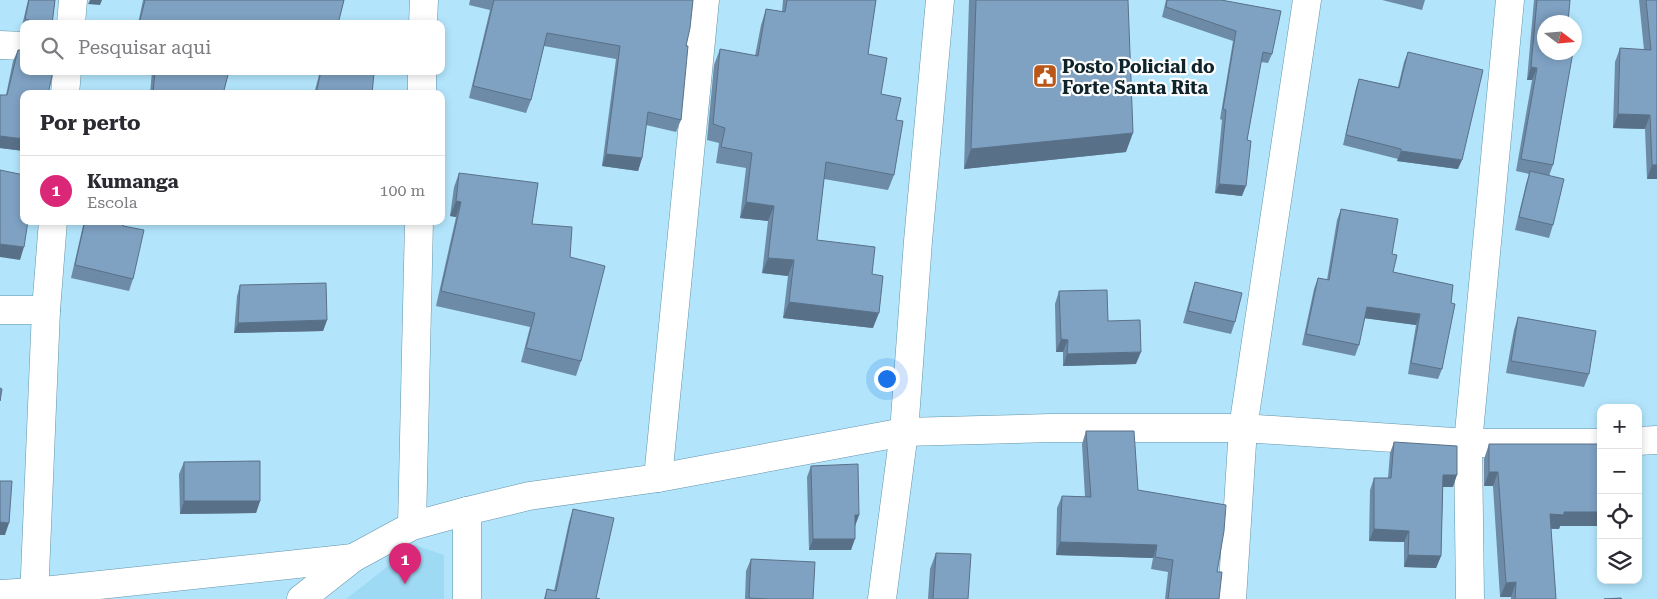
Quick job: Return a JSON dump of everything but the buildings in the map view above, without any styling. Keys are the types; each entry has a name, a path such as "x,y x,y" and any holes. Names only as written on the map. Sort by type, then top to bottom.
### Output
{"street":[{"path":"71,20 73,0"},
{"path":"423,20 424,0"},
{"path":"658,478 705,0"},
{"path":"882,599 904,432 918,241 940,0"},
{"path":"1232,599 1243,428 1307,0"},
{"path":"1470,599 1468,443 1510,0"},
{"path":"0,45 20,46"},
{"path":"65,90 66,75"},
{"path":"422,75 422,90"},
{"path":"34,596 46,310 53,225"},
{"path":"412,526 419,225"},
{"path":"0,310 46,310"},
{"path":"301,599 353,558 412,526 529,496 658,478 904,432 1051,428 1243,428 1468,443 1597,444"},
{"path":"1642,442 1657,440"},
{"path":"467,511 467,599"},
{"path":"0,594 34,596 353,558"}],"shaded area":[{"path":"415,545 444,555 444,599 346,599"}],"place":[{"name":"Posto Policial do Forte Santa Rita","path":"1045,76"},
{"name":"Kumanga","path":"405,584"}]}
